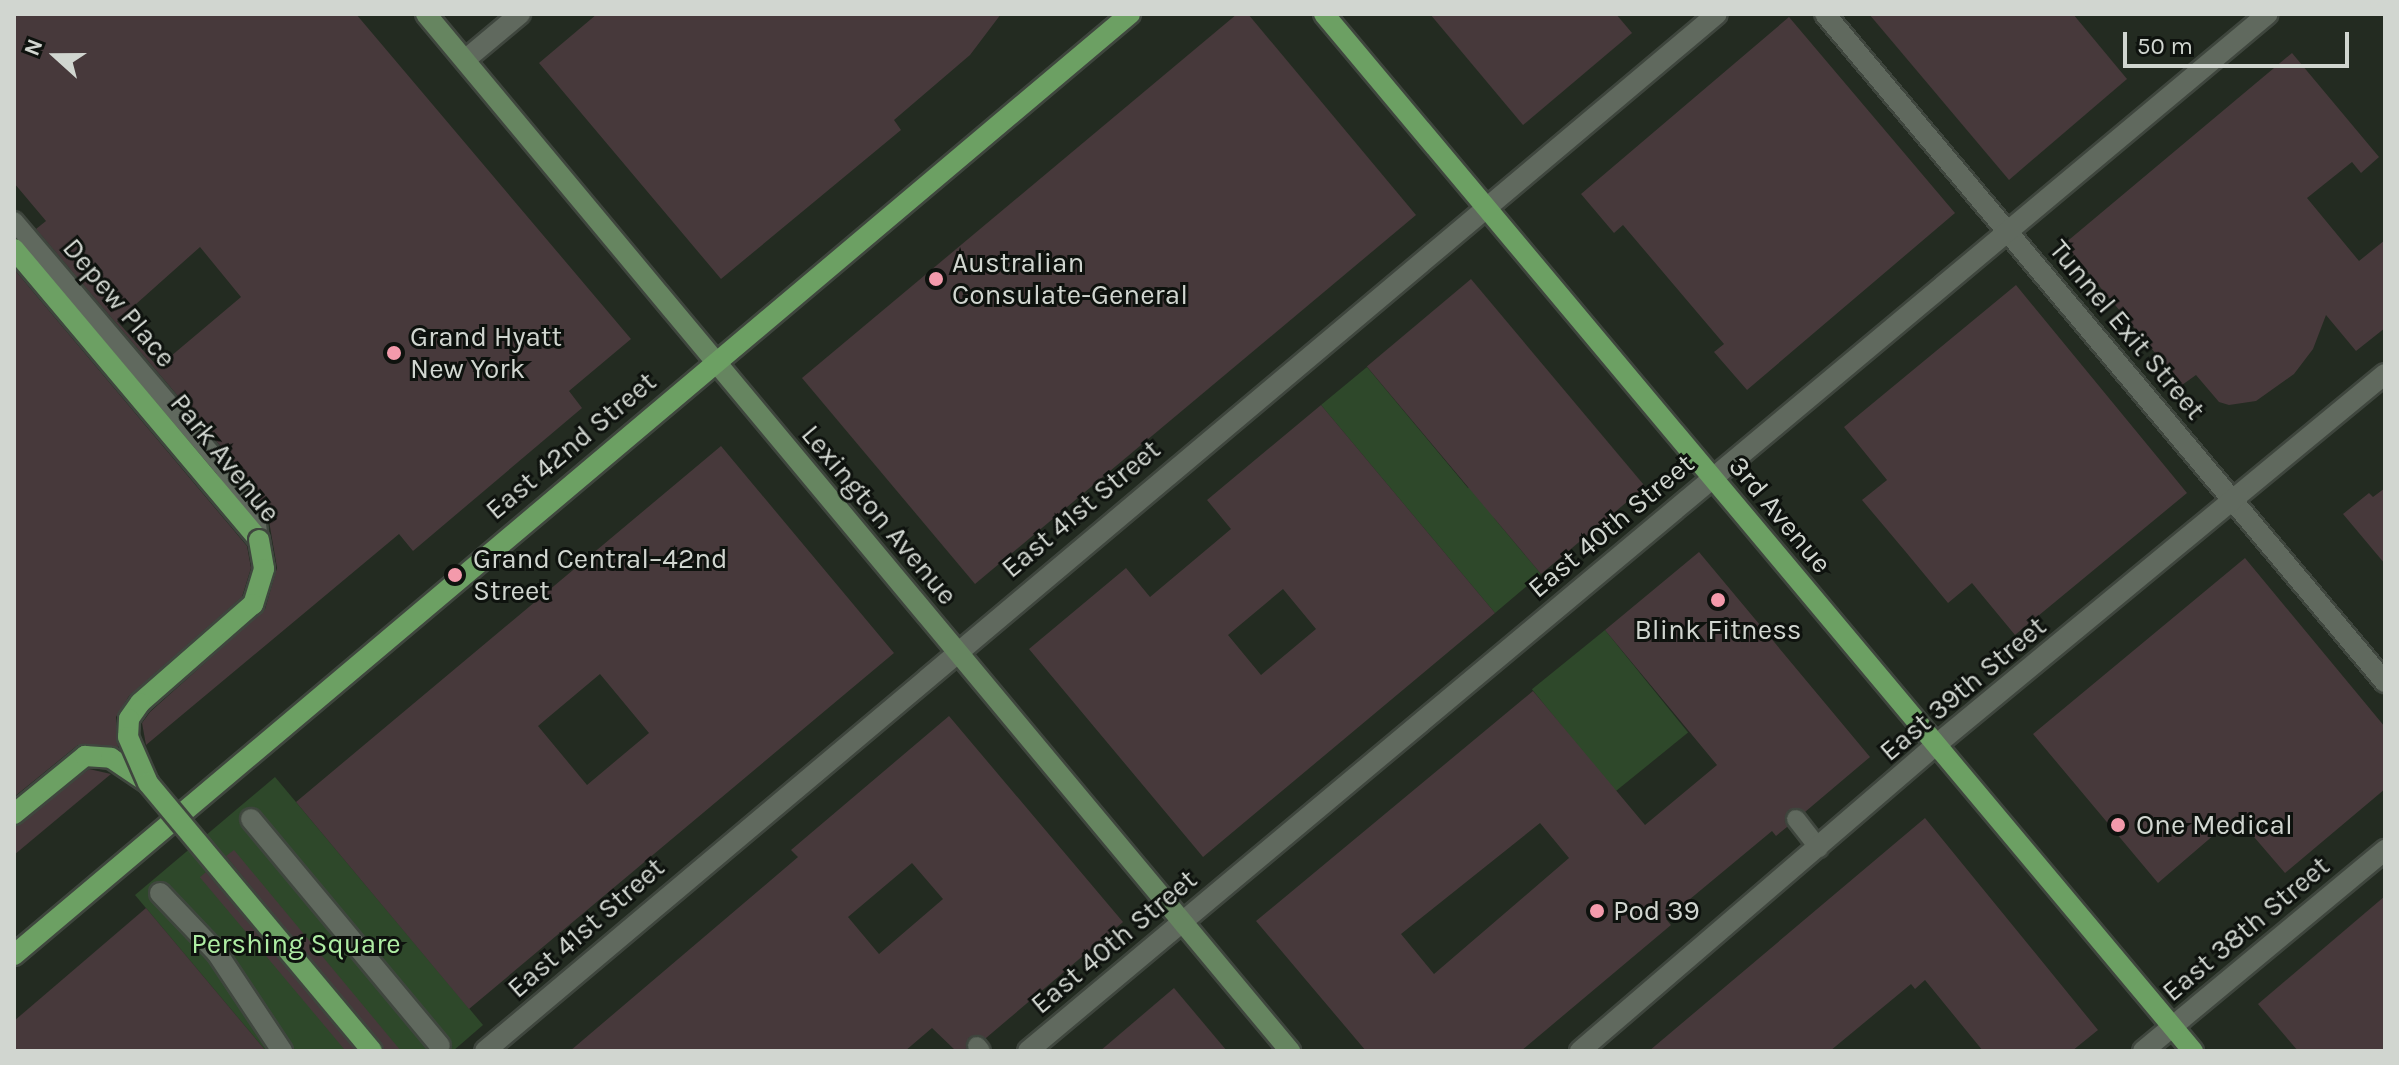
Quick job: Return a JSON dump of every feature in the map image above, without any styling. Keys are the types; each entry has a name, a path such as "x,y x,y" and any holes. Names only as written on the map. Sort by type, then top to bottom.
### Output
{"main road":[{"name":"Lexington Avenue","path":"426,14 1290,1051"},
{"name":"East 42nd Street","path":"14,955 1130,14"},
{"name":"3rd Avenue","path":"1324,14 2193,1051"},
{"name":"Park Avenue","path":"18,235 259,540 264,569 253,604 130,716 129,743 148,783 372,1051"},
{"name":"Park Avenue","path":"14,814 85,756 111,758 148,783"}],"street":[{"path":"465,60 520,14"},
{"name":"East 41st Street","path":"485,1051 956,651 1717,14"},
{"name":"Tunnel Exit Street","path":"1825,14 2385,682"},
{"name":"East 40th Street","path":"1028,1051 2268,14"},
{"name":"East 39th Street","path":"1580,1051 1936,745 2235,502 2385,374"},
{"path":"251,819 440,1046"},
{"name":"East 38th Street","path":"2143,1051 2385,850"},
{"path":"160,893 217,953 282,1051"}],"lane":[{"name":"Depew Place","path":"18,235 225,470 256,516 259,540"},
{"path":"1796,819 1819,848"}],"green space":[{"path":"1367,367 1468,488 1488,471 1494,518 1541,574 1495,613 1321,405"},
{"path":"1605,630 1688,733 1615,792 1532,689"},
{"name":"Pershing Square","path":"275,777 483,1025 453,1051 266,1051 135,895"}],"building":[{"path":"14,14 356,14 631,339 569,391 582,408 413,551 399,534 146,745 142,723 150,712 265,609 277,568 268,515 234,462 36,229 46,221 14,183","holes":["200,247 241,297 158,367 117,321"]},
{"path":"597,14 1001,14 970,55 894,120 901,130 721,279 539,63"},
{"path":"1237,14 1248,14 1416,215 975,584 802,378"},
{"path":"1430,14 1616,14 1632,33 1523,125"},
{"path":"1869,14 2073,14 2127,79 2009,180"},
{"path":"1789,17 1955,213 1747,390 1714,352 1724,344 1623,225 1614,233 1581,194"},
{"path":"2292,53 2379,157 2361,173 2352,162 2307,198 2359,261 2385,240 2385,328 2356,351 2326,315 2313,349 2294,374 2256,401 2229,405 2219,402 2196,375 2182,385 2064,244"},
{"path":"14,269 247,546 251,568 242,597 129,696 116,717 118,747 78,745 14,797"},
{"path":"1471,279 1645,487 1541,574 1367,366"},
{"path":"2016,285 2187,493 2015,635 1972,583 1948,603 1862,500 1887,480 1844,427"},
{"path":"1321,405 1495,613 1203,857 1029,649 1126,568 1150,597 1231,529 1207,500","holes":["1283,589 1316,629 1261,675 1228,635"]},
{"path":"721,446 894,653 469,1009 296,802","holes":["600,674 649,733 587,785 538,726"]},
{"path":"2385,488 2385,564 2343,514 2369,493 2373,497"},
{"path":"1699,552 1870,757 1805,812 1788,810 1787,827 1776,836 1772,831 1666,919 1671,925 1521,1051 1366,1051 1256,921 1533,691 1645,825 1717,765 1605,630","holes":["1540,823 1569,858 1434,974 1401,934"]},
{"path":"2245,558 2385,727 2385,789 2285,873 2236,816 2158,883 2033,734"},
{"path":"949,716 1123,922 986,1038 969,1037 966,1051 956,1051 932,1028 905,1051 570,1051 798,857 791,850","holes":["912,863 943,899 879,954 848,917"]},
{"path":"89,769 111,774 14,855 14,827"},
{"path":"1925,818 2098,1030 2072,1051 1983,1051 1925,980 1915,989 1911,984 1830,1051 1649,1051"},
{"path":"234,850 401,1051 385,1051 226,856"},
{"path":"206,872 356,1050 346,1051 200,877"},
{"path":"2385,896 2385,1051 2298,1051 2258,1004"},
{"path":"146,908 266,1051 14,1051 14,1021"},
{"path":"1174,988 1227,1051 1100,1051"}],"place":[{"name":"Australian Consulate-General","path":"936,279"},
{"name":"Grand Hyatt New York","path":"394,353"},
{"name":"Grand Central–42nd Street","path":"455,575"},
{"name":"Blink Fitness","path":"1718,600"},
{"name":"One Medical","path":"2118,825"},
{"name":"Pod 39","path":"1597,911"}]}
